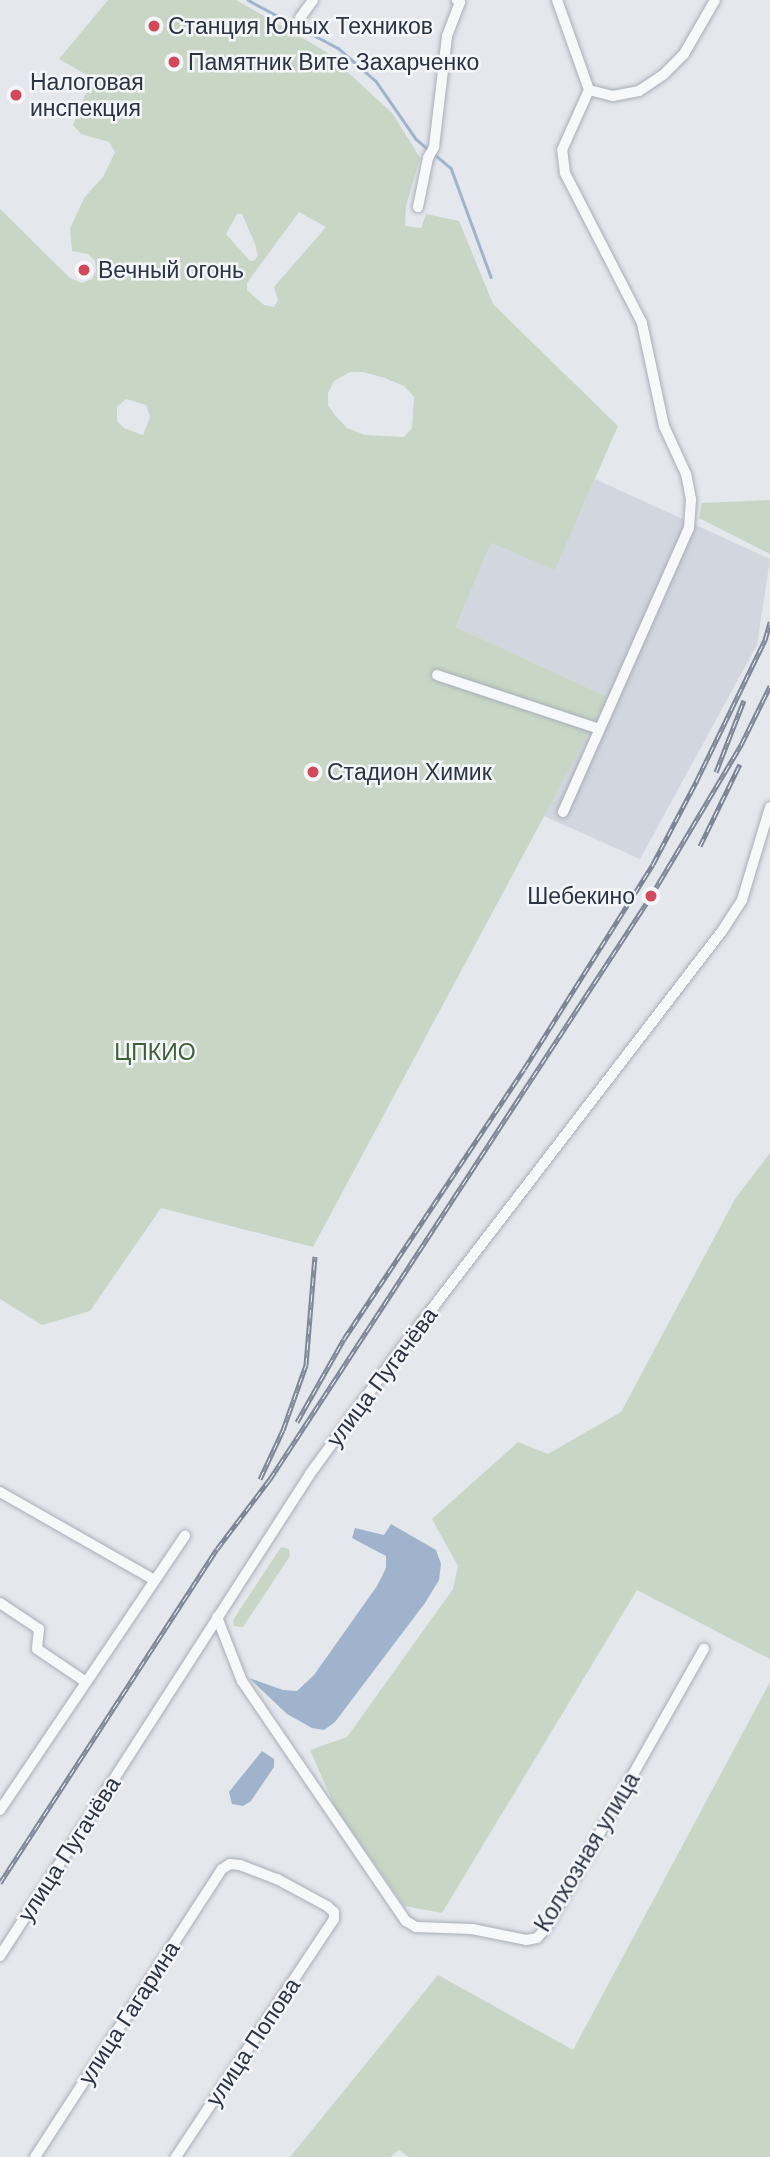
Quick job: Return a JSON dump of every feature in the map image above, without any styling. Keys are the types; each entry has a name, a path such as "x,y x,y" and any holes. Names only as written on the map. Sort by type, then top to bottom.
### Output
{"street":[{"path":"300,18 313,0"},
{"path":"557,0 589,90 576,113 562,150 565,173 642,323 664,426 686,474 691,499 689,528 563,813"},
{"path":"589,90 613,96 639,91 663,75 684,54 715,0"},
{"path":"418,207 428,158 434,146 447,36 458,1"},
{"path":"437,675 599,729"},
{"name":"улица Пугачёва","path":"0,1956 310,1474 394,1357 722,932 742,900 770,807"},
{"path":"0,1492 154,1580"},
{"path":"0,1810 185,1536"},
{"path":"0,1604 39,1629 37,1649 86,1682"},
{"name":"Колхозная улица","path":"217,1617 242,1681 406,1921 415,1927 472,1929 526,1940 537,1938 547,1928 704,1649"},
{"name":"улица Гагарина","path":"35,2157 222,1869 230,1864 240,1865 277,1879 327,1906 334,1912 331,1928"},
{"name":"улица Попова","path":"176,2157 331,1928"}],"shaded area":[{"path":"595,479 770,559 757,645 640,859 544,816 608,697 456,627 491,543 555,569"}],"green space":[{"name":"ЦПКИО","path":"108,0 236,0 325,51 393,114 420,158 406,206 405,226 421,228 426,214 459,221 493,304 618,426 555,570 491,543 456,627 608,697 313,1247 161,1208 90,1311 42,1325 0,1299 0,209 70,278 82,283 92,279 96,271 95,261 88,254 72,251 70,229 84,198 103,177 115,152 109,142 81,134 73,125 92,78 59,59","holes":["299,212 326,227 274,287 278,300 274,307 264,305 247,290 247,283","237,214 242,214 255,244 258,256 255,260 250,261 226,234","350,372 363,372 404,386 414,397 412,428 404,437 365,435 347,428 328,405 328,393 334,381","126,399 146,405 150,417 143,435 124,428 117,421 117,407"]},
{"path":"770,500 770,554 699,518 702,503"},
{"path":"770,1153 770,1659 637,1590 442,1913 404,1906 335,1807 310,1750 347,1737 453,1589 458,1566 432,1519 518,1442 548,1454 621,1412 735,1199"},
{"path":"281,1547 289,1549 290,1556 243,1627 234,1626 233,1620"},
{"path":"770,1682 770,2157 409,2157 399,2150 390,2157 290,2157 438,1975 573,2050"}],"water":[{"path":"391,1524 436,1550 441,1564 439,1580 425,1603 335,1722 324,1730 312,1728 287,1714 249,1678 283,1690 297,1691 314,1675 377,1586 386,1568 386,1556 352,1538 355,1528 384,1535"},
{"path":"262,1751 274,1759 274,1767 251,1801 243,1806 232,1804 229,1792"}],"waterway":[{"path":"248,0 338,48 376,81 416,139 428,149"},
{"path":"433,153 451,168 491,277"}],"railway":[{"path":"297,1422 344,1339 524,1069 653,864 765,640 770,622"},
{"path":"0,1883 217,1549 270,1479 651,896 741,745 770,686"},
{"path":"716,772 744,700"},
{"path":"700,846 740,764"},
{"path":"260,1479 283,1430 306,1365 315,1256"}],"place":[{"name":"Станция Юных Техников","path":"154,26"},
{"name":"Памятник Вите Захарченко","path":"174,62"},
{"name":"Налоговая инспекция","path":"16,95"},
{"name":"Вечный огонь","path":"84,270"},
{"name":"Стадион Химик","path":"313,772"},
{"name":"Шебекино","path":"651,896"}]}
